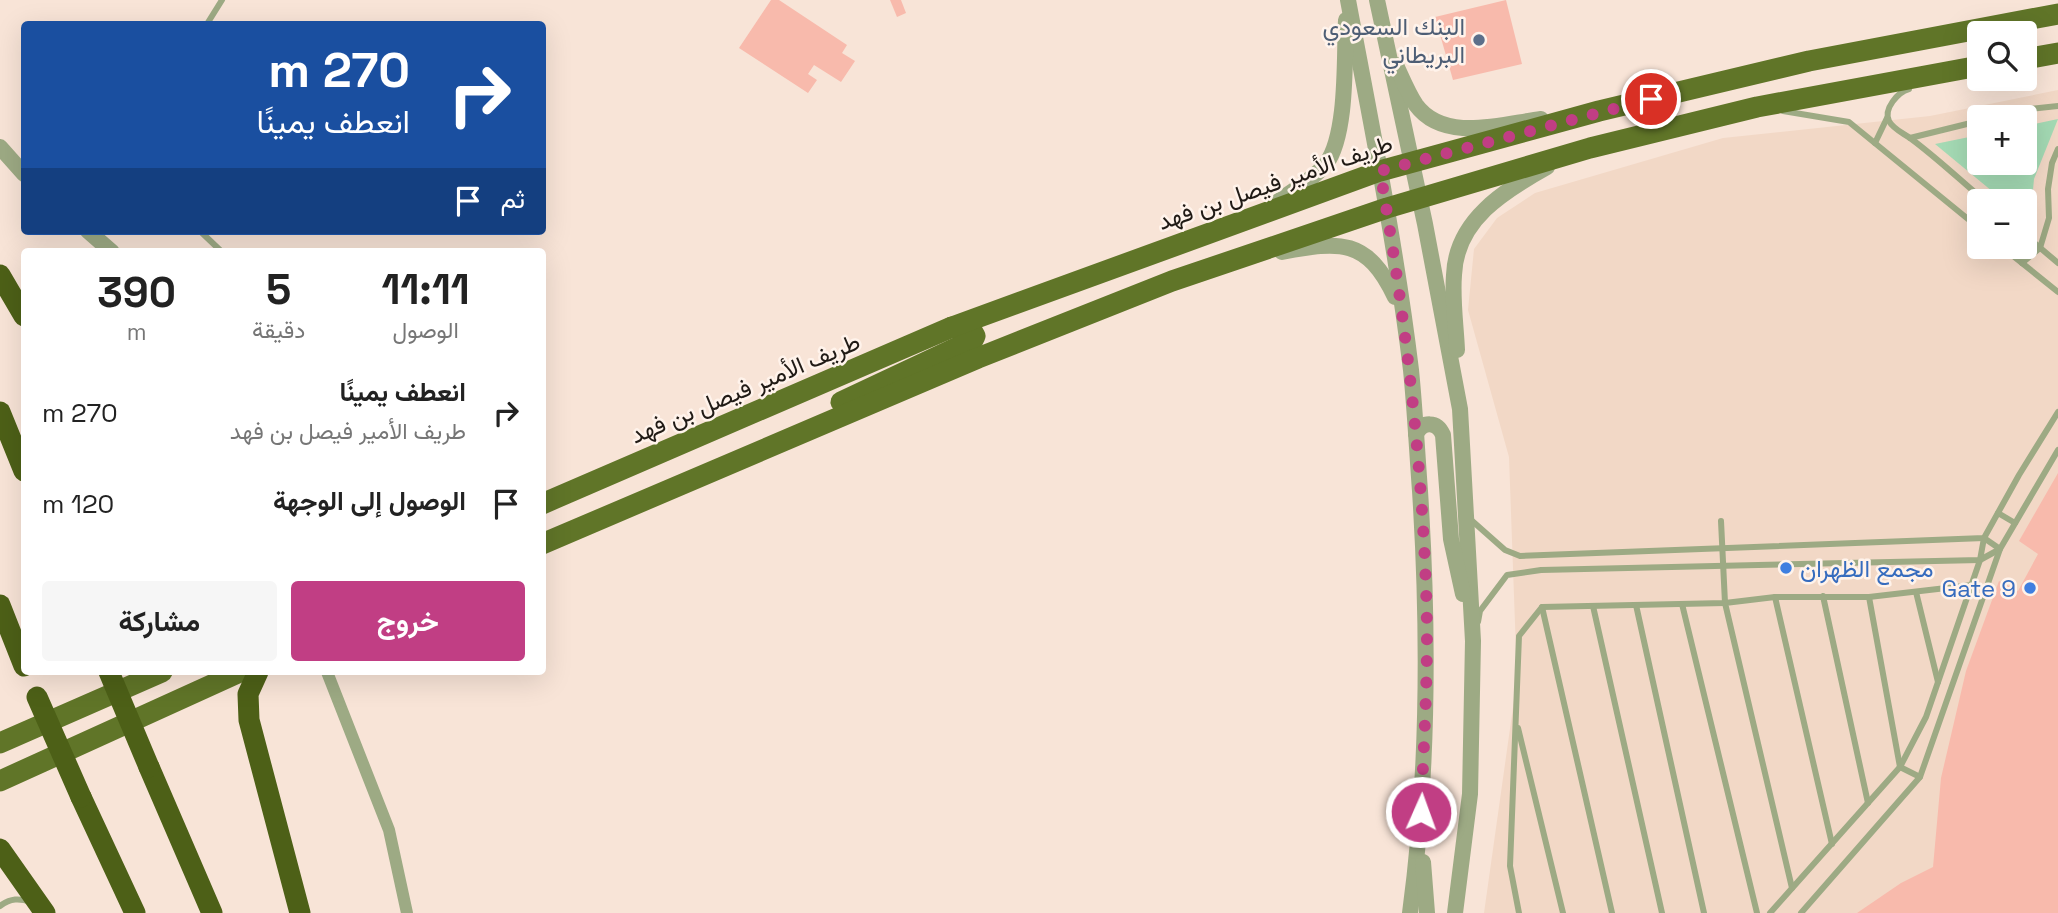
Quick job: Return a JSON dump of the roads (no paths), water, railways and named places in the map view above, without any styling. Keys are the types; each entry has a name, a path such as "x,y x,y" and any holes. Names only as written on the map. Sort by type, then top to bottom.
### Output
{"highway":[{"path":"0,275 21,311"},
{"path":"0,412 21,464"},
{"path":"0,605 21,658"},
{"path":"28,675 135,913"},
{"path":"110,675 212,913"},
{"path":"256,675 248,694 249,720 300,913"},
{"path":"0,849 43,911"}],"main road":[{"name":"طريف الأمير فيصل بن فهد","path":"546,502 952,327 1380,171 1599,111 1809,61 2058,14"},
{"path":"2037,57 2058,54"},
{"path":"546,542 991,353 1172,281 1387,208 1570,154 1757,107 1967,69"},
{"path":"733,464 833,406 973,340 975,336 971,329 952,327"},
{"path":"0,743 155,675"},
{"path":"0,781 233,675"}],"street":[{"path":"1347,0 1387,208 1411,371 1416,434 1426,588 1426,679 1420,839 1410,913"},
{"path":"1259,215 1319,171 1332,154 1341,119 1347,0"},
{"path":"1377,0 1460,409"},
{"path":"1387,47 1416,105 1426,114 1451,127 1465,129 1599,111"},
{"path":"0,147 21,171"},
{"path":"1455,913 1470,794 1473,641 1454,273 1461,243 1475,219 1493,200 1570,154"},
{"path":"92,235 107,248"},
{"path":"1234,260 1322,244 1358,251 1384,273 1402,311"},
{"path":"1416,434 1424,424 1430,424 1436,425 1443,435 1451,539 1473,641"},
{"path":"328,675 388,830 407,913"},
{"path":"1420,839 1427,913"}],"lane":[{"path":"209,21 222,0"},
{"path":"1875,143 1887,118 1887,110 1902,91 1967,71"},
{"path":"2037,108 2058,106"},
{"path":"1757,107 1850,121 1967,218"},
{"path":"1887,118 1891,126 1910,138 1971,189"},
{"path":"1910,138 1967,124"},
{"path":"2022,263 2040,248 2049,218 2048,189 2052,163 2058,149"},
{"path":"204,235 218,248"},
{"path":"2037,245 2058,263"},
{"path":"2017,259 2058,292"},
{"path":"1770,913 1900,767 1926,717 1972,585 1984,538 2058,412"},
{"path":"1801,913 1920,777 2000,549 2058,450"},
{"path":"1998,513 2015,523"},
{"path":"1467,516 1505,550 1520,556 1984,538 2000,549"},
{"path":"1721,521 1721,566 1725,603 1792,888"},
{"path":"1473,641 1480,611 1507,575 1541,570 1980,560 2000,549"},
{"path":"1542,607 1725,603 1775,597 1869,597 1972,585"},
{"path":"1916,592 1938,684"},
{"path":"1823,596 1868,803"},
{"path":"1775,597 1832,844"},
{"path":"1869,597 1900,767"},
{"path":"1682,604 1757,913"},
{"path":"1636,605 1704,913"},
{"path":"1592,606 1662,913"},
{"path":"1519,913 1510,866 1519,636 1542,607"},
{"path":"1542,607 1612,913"},
{"path":"1516,719 1563,913"},
{"path":"1900,767 1920,777"},
{"path":"0,906 9,900 19,899 43,911"}],"place":[{"name":"البنك السعودي البريطاني","path":"1479,40"},
{"name":"مجمع الظهران","path":"1786,568"},
{"name":"Gate 9","path":"2030,588"}]}
